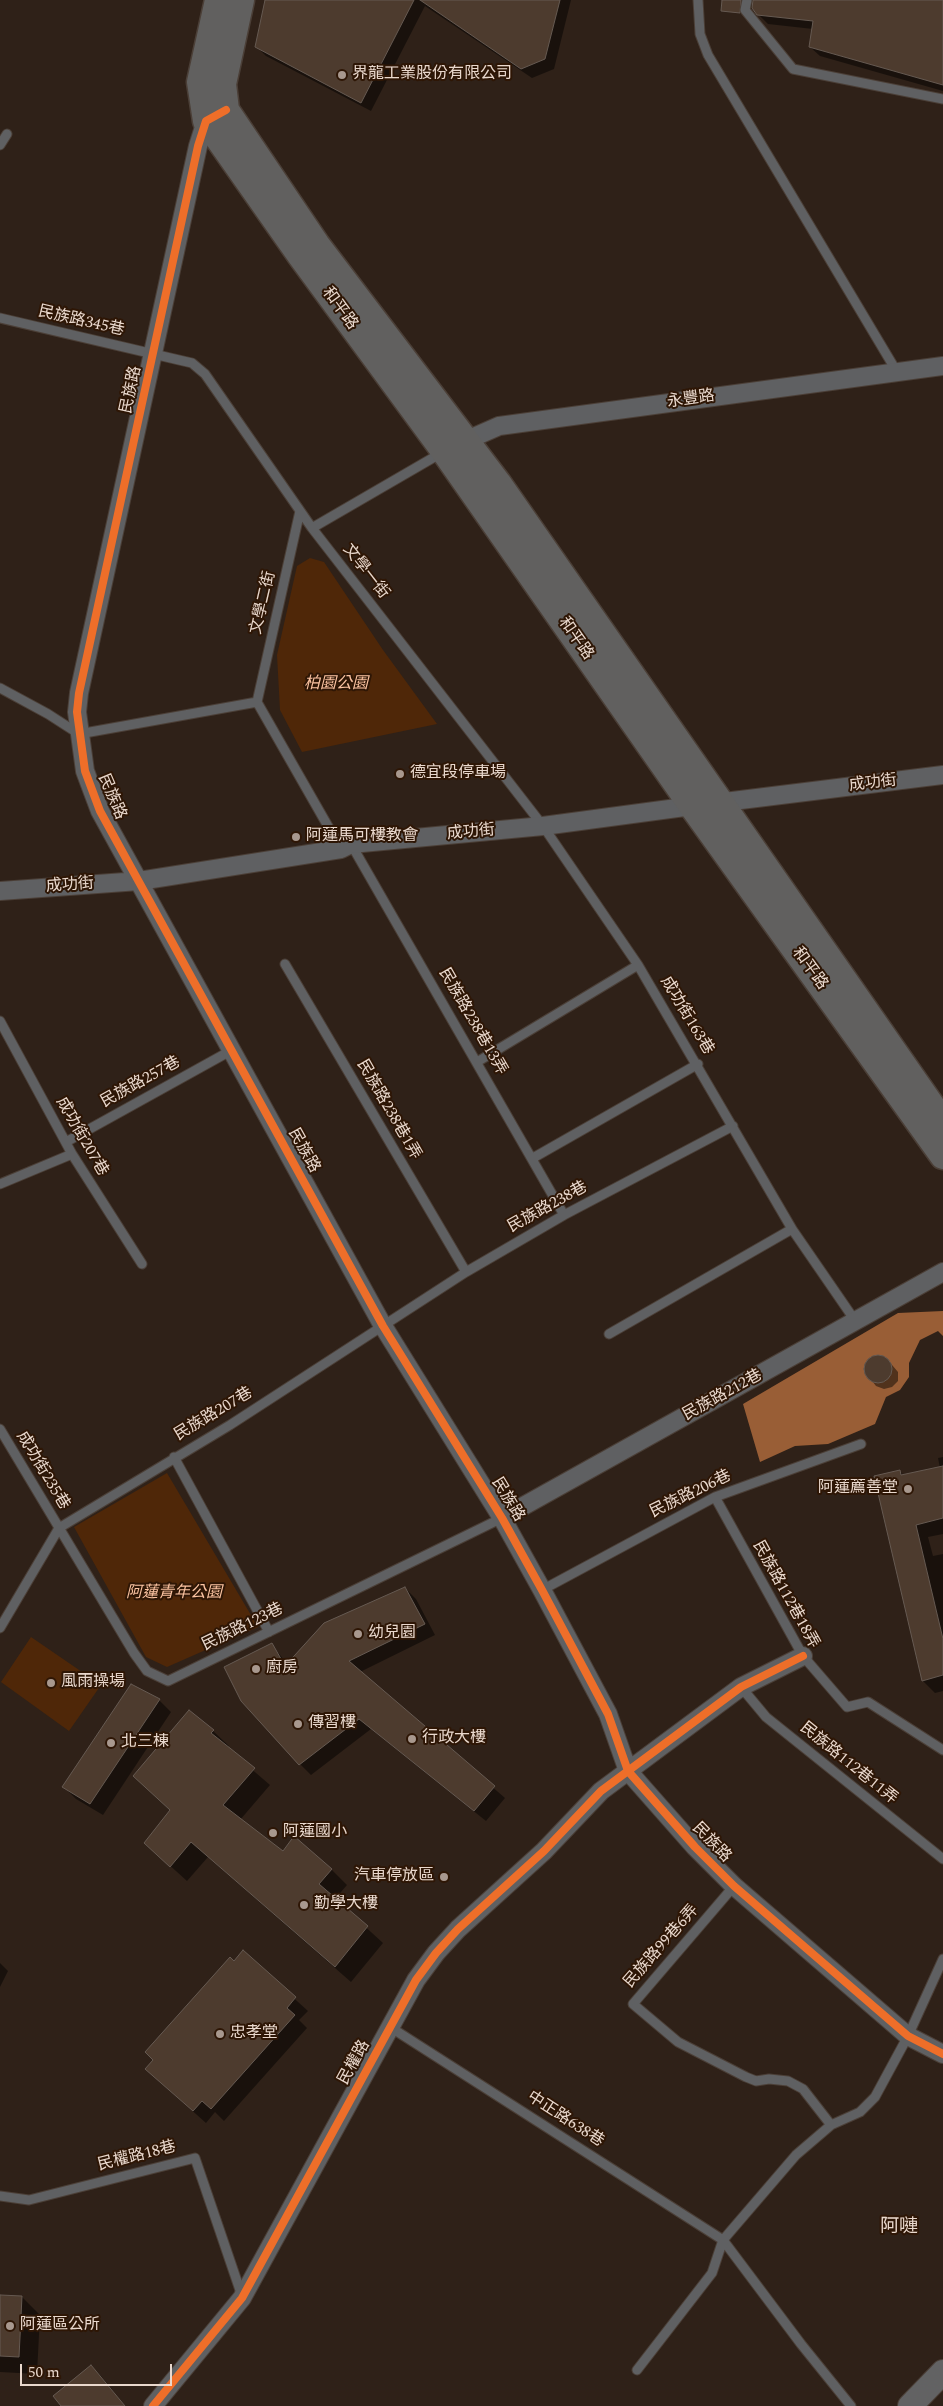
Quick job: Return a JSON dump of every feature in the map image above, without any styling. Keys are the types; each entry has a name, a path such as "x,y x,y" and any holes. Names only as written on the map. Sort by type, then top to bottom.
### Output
{"main road":[{"name":"民族路","path":"216,116 200,82 218,0"},
{"name":"民族路","path":"216,116 241,0"},
{"name":"和平路","path":"216,116 466,439 943,1122"},
{"name":"和平路","path":"216,116 300,256 444,451 692,806 943,1156"}],"street":[{"name":"民族路","path":"216,116 198,146 79,693 77,712 85,771 100,811 383,1326 502,1518 542,1590 608,1714 628,1771 695,1847 734,1886 908,2036 943,2054"},
{"name":"永豐路","path":"444,451 466,439 499,426 943,366"},
{"name":"成功街","path":"0,891 138,881 346,847 543,826 943,775"},
{"name":"民族路212巷","path":"502,1518 943,1272"},
{"name":"民權路","path":"153,2406 242,2298 416,1980 436,1953 458,1929 544,1851 601,1791 741,1686 803,1656"},
{"path":"910,2406 943,2372"}],"lane":[{"path":"698,0 700,34 708,55 897,372"},
{"path":"747,0 744,10 793,69 943,98"},
{"path":"0,145 7,134"},
{"name":"民族路345巷","path":"0,318 154,355"},
{"name":"文學一街","path":"154,355 192,363 205,374 300,512 543,826"},
{"path":"312,528 444,451"},
{"name":"文學二街","path":"257,702 300,512"},
{"path":"0,688 48,714 79,734 257,702 346,847"},
{"name":"成功街163巷","path":"543,826 638,965 698,1064 792,1229 856,1322"},
{"name":"民族路238巷13弄","path":"346,847 478,1062 564,1215"},
{"name":"民族路238巷1弄","path":"285,964 466,1272"},
{"path":"478,1062 638,965"},
{"name":"成功街207巷","path":"0,1021 72,1154 142,1264"},
{"name":"民族路257巷","path":"66,1142 232,1050"},
{"path":"533,1158 698,1064"},
{"name":"民族路238巷","path":"383,1326 466,1272 564,1215 733,1126"},
{"path":"0,1184 72,1154"},
{"path":"609,1334 792,1229"},
{"name":"民族路207巷","path":"58,1528 230,1425 383,1326"},
{"name":"成功街235巷","path":"0,1429 58,1528"},
{"name":"民族路206巷","path":"542,1590 715,1497 861,1444"},
{"path":"174,1457 269,1632"},
{"name":"民族路112巷18弄","path":"715,1497 803,1656 847,1707 868,1702 943,1750"},
{"name":"民族路123巷","path":"58,1528 134,1653 147,1671 168,1681 502,1518"},
{"path":"0,1628 58,1528"},
{"name":"民族路112巷11弄","path":"741,1686 766,1717 943,1858"},
{"name":"民族路99巷6弄","path":"734,1886 633,2004 678,2042 746,2077 756,2080 788,2081 803,2089 831,2125"},
{"path":"637,2370 712,2273 723,2240 796,2155 831,2125 860,2112 875,2097 908,2036 943,1959"},
{"name":"中正路638巷","path":"390,2027 723,2240 801,2344 852,2406"},
{"name":"民權路18巷","path":"0,2196 29,2200 195,2158 242,2298"}],"green space":[{"name":"柏園公園","path":"310,558 324,562 383,650 437,724 302,752 280,710 277,655 297,566"},
{"name":"阿蓮青年公園","path":"167,1473 258,1627 167,1667 146,1657 74,1527"},
{"name":"風雨操場","path":"31,1637 101,1685 69,1731 1,1682"}],"shaded area":[{"path":"943,1311 943,1336 938,1331 920,1340 909,1363 909,1377 900,1390 886,1397 875,1424 828,1444 795,1446 760,1462 743,1404 898,1313"}],"building":[{"name":"界龍工業股份有限公司","path":"265,0 414,0 361,103 255,47"},
{"name":"界龍工業股份有限公司","path":"420,0 560,0 545,59 521,69"},
{"path":"722,0 741,0 740,13 721,11"},
{"path":"753,0 943,0 943,85 809,47 813,21 757,15 752,8"},
{"path":"878,1355 888,1359 892,1369 888,1379 878,1383 868,1379 864,1369 868,1359"},
{"path":"943,1466 943,1518 916,1525 943,1639 943,1675 922,1681 874,1476 900,1470 901,1475"},
{"path":"405,1587 425,1624 349,1661 495,1786 474,1811 359,1719 299,1765 241,1701 224,1667 272,1643 285,1666 324,1623"},
{"name":"北三棟","path":"131,1684 160,1699 90,1804 62,1787"},
{"path":"189,1710 214,1730 211,1733 255,1768 223,1805 283,1851 294,1836 332,1869 319,1884 368,1926 335,1967 191,1842 170,1867 144,1843 170,1810 133,1776"},
{"name":"忠孝堂","path":"243,1950 296,1997 287,2008 295,2015 211,2109 202,2101 193,2111 145,2069 153,2060 145,2052 230,1957 234,1961"},
{"name":"阿蓮區公所","path":"0,2295 22,2296 19,2357 0,2356"},
{"path":"91,2365 125,2406 61,2406 53,2396"}],"cycle path":[{"path":"226,110 206,121 198,146 79,693 77,712 85,771 100,811 383,1326 502,1518 542,1590 608,1714 628,1771 695,1847 734,1886 908,2036 943,2054"},
{"path":"153,2406 242,2298 416,1980 436,1953 458,1929 544,1851 601,1791 741,1687 803,1656"}],"place":[{"name":"界龍工業股份有限公司","path":"342,75"},
{"name":"德宜段停車場","path":"400,774"},
{"name":"阿蓮馬可樓教會","path":"296,837"},
{"name":"阿蓮薦善堂","path":"908,1489"},
{"name":"幼兒園","path":"358,1634"},
{"name":"廚房","path":"256,1669"},
{"name":"風雨操場","path":"51,1683"},
{"name":"傳習樓","path":"298,1724"},
{"name":"行政大樓","path":"412,1739"},
{"name":"北三棟","path":"111,1743"},
{"name":"阿蓮國小","path":"273,1833"},
{"name":"汽車停放區","path":"444,1877"},
{"name":"勤學大樓","path":"304,1905"},
{"name":"忠孝堂","path":"220,2034"},
{"name":"阿蓮區公所","path":"10,2326"}],"district":[{"name":"阿嗹","path":"899,2228"}]}
